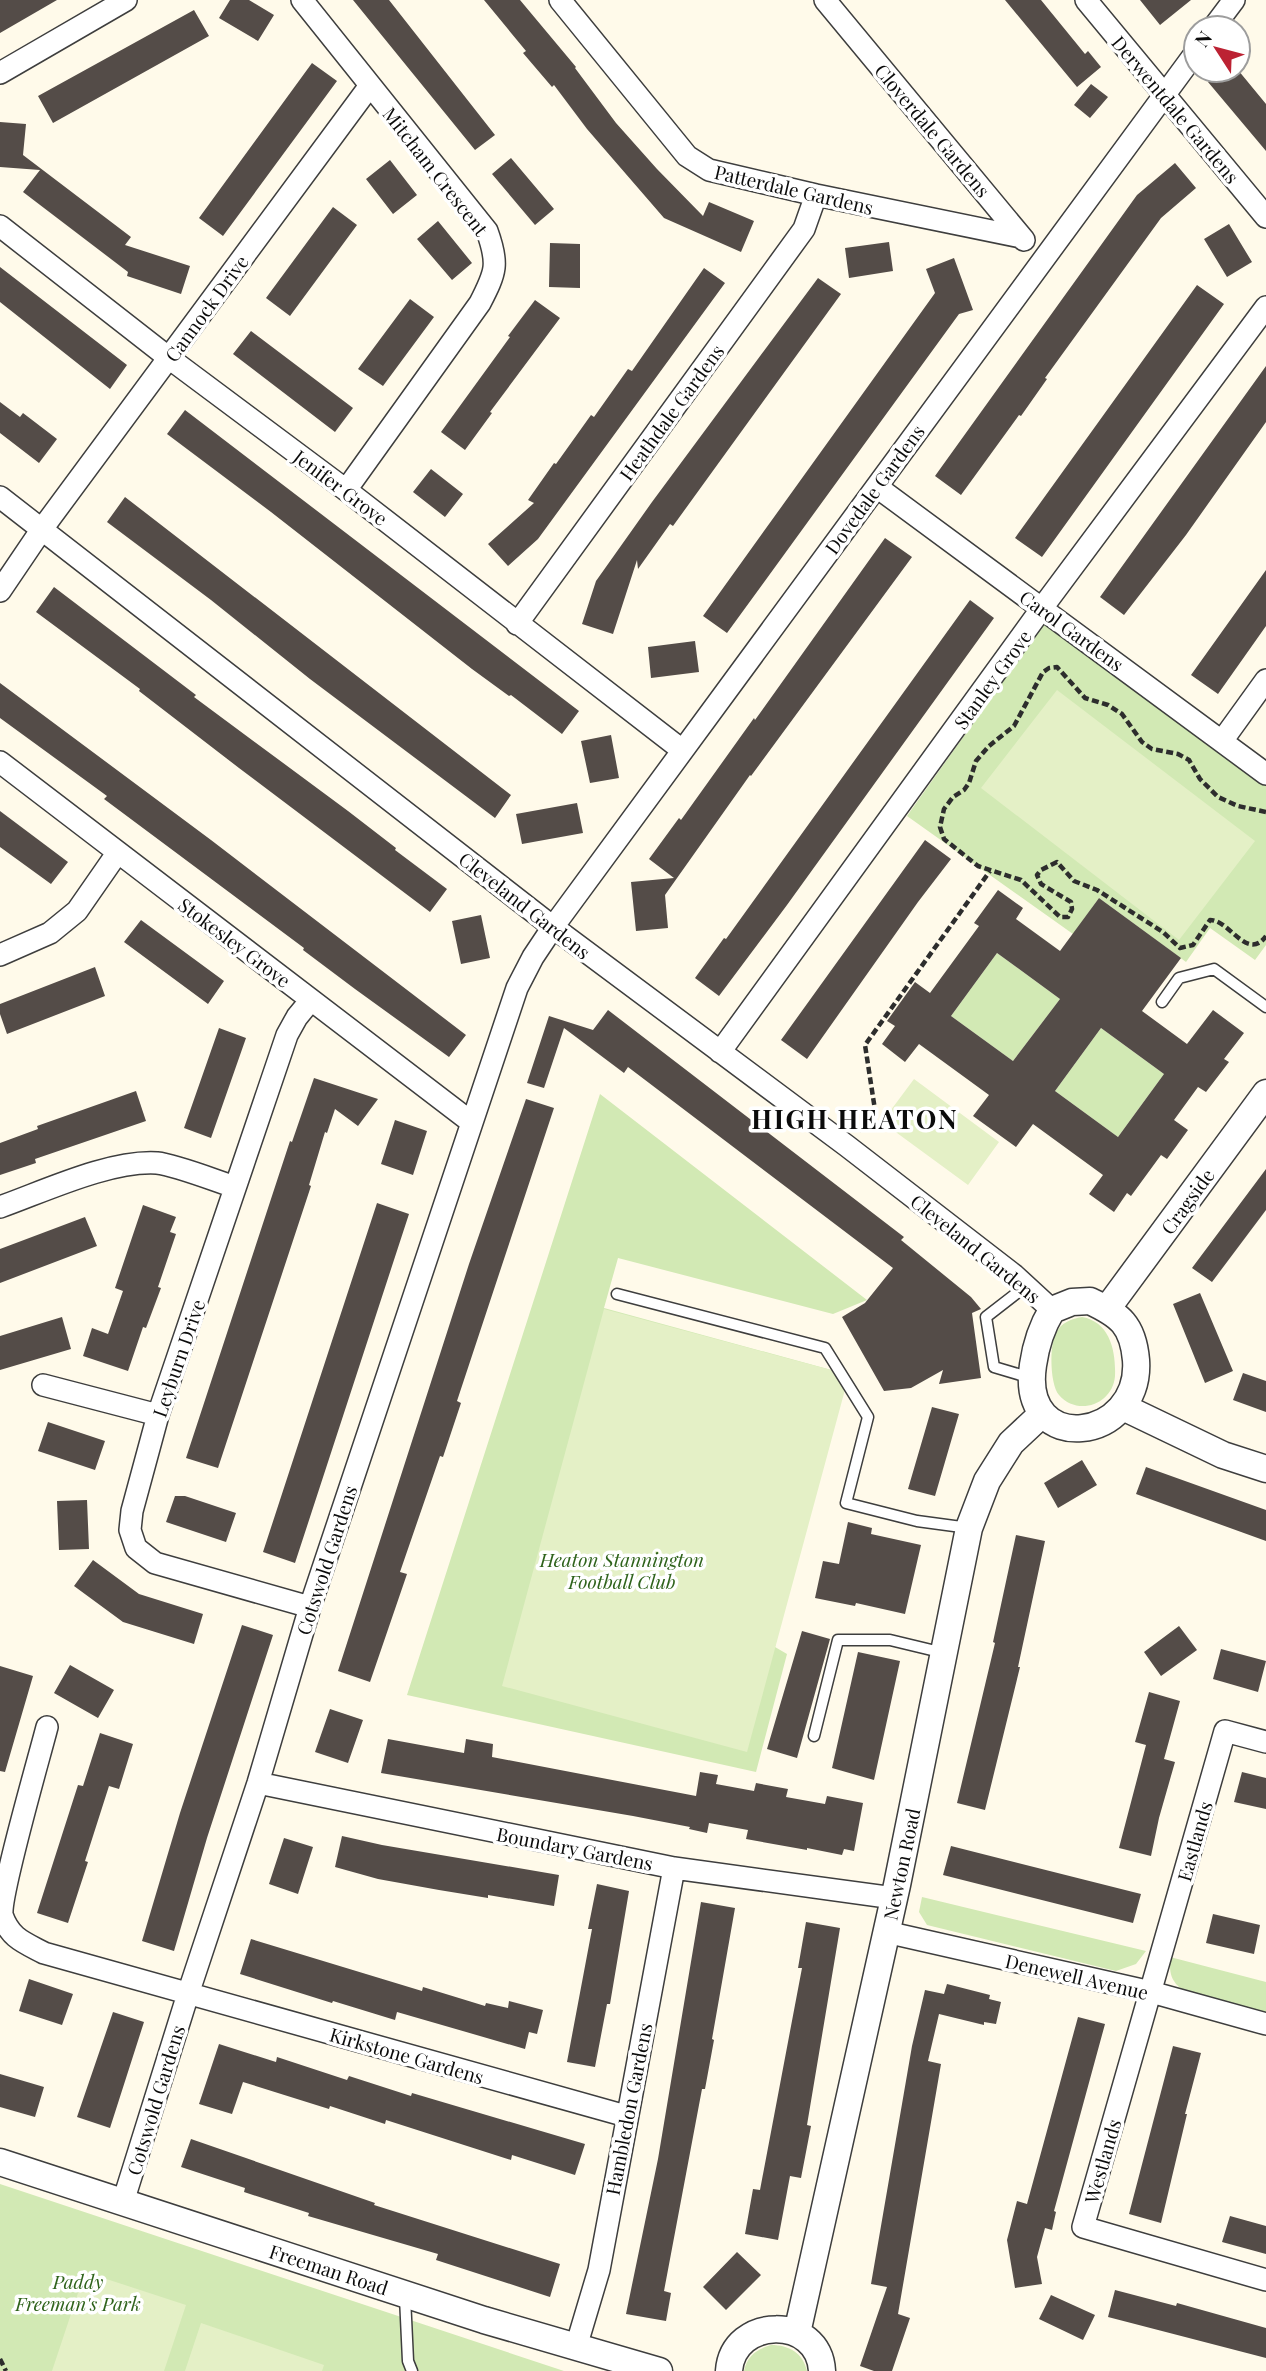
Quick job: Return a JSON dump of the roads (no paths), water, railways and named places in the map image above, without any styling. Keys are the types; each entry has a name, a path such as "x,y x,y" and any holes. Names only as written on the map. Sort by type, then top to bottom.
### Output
{"street":[{"path":"0,73 127,0"},
{"name":"Mitcham Crescent","path":"302,0 487,231 495,254 493,278 480,303 346,490"},
{"name":"Patterdale Gardens","path":"560,0 687,156 697,164 709,170 816,195 1021,237"},
{"name":"Cloverdale Gardens","path":"825,0 1041,261"},
{"name":"Derwentdale Gardens","path":"1086,0 1266,217"},
{"name":"Dovedale Gardens","path":"553,927 1182,71"},
{"name":"Cannock Drive","path":"0,591 42,529 369,87"},
{"name":"Heathdale Gardens","path":"517,624 804,229 816,195"},
{"name":"Jenifer Grove","path":"0,226 682,750"},
{"name":"Stanley Grove","path":"720,1052 1042,608 1266,307"},
{"name":"Carol Gardens","path":"877,487 1266,774"},
{"name":"Cleveland Gardens","path":"0,497 553,927 847,1146 1026,1286 1052,1310"},
{"path":"1222,741 1266,680"},
{"name":"Stokesley Grove","path":"0,762 471,1122"},
{"path":"0,955 50,933 76,911 118,852"},
{"name":"Cotswold Gardens","path":"123,2202 258,1783 310,1607 471,1122 517,988 553,927"},
{"name":"Leyburn Drive","path":"310,1607 156,1563 136,1548 130,1530 132,1511 158,1415 287,1035 311,1000"},
{"name":"Cragside","path":"1107,1309 1266,1093"},
{"path":"0,1207 100,1171 133,1165 159,1163 236,1187"},
{"path":"1090,1301 1107,1309 1126,1324 1134,1340 1135,1375 1123,1407 1106,1421 1085,1429 1069,1428 1053,1422 1042,1415 1033,1397 1031,1378 1037,1340 1052,1310 1072,1302 1090,1301"},
{"path":"43,1384 158,1415"},
{"path":"1123,1407 1223,1455 1266,1469"},
{"name":"Newton Road","path":"797,2333 894,1898 969,1528 987,1481 1005,1452 1042,1415"},
{"name":"Kirkstone Gardens","path":"47,1727 5,1883 1,1913 13,1937 44,1952 626,2116"},
{"name":"Eastlands","path":"1151,1992 1225,1731 1266,1742"},
{"name":"Boundary Gardens","path":"258,1783 674,1868 894,1898"},
{"name":"Hambledon Gardens","path":"576,2347 599,2270 674,1868"},
{"name":"Denewell Avenue","path":"886,1932 1151,1992 1266,2024"},
{"name":"Westlands","path":"1151,1992 1083,2227 1266,2280"},
{"name":"Freeman Road","path":"0,2162 405,2294 659,2371"},
{"path":"729,2371 734,2351 743,2340 755,2332 769,2328 783,2328 808,2341 817,2352 822,2371"}],"lane":[{"path":"1162,1002 1179,978 1214,969 1266,1007"},
{"path":"1026,1286 986,1318 994,1367 1031,1378"},
{"path":"617,1294 825,1348 868,1417 846,1503 917,1521 969,1528"},
{"path":"814,1736 838,1640 890,1640 944,1653"},
{"path":"405,2294 408,2361 412,2371"}],"district":[{"name":"HIGH HEATON","path":"855,1118"}],"park label":[{"name":"Heaton Stannington Football Club","path":"622,1570"},
{"name":"Paddy Freeman's Park","path":"78,2292"}]}
